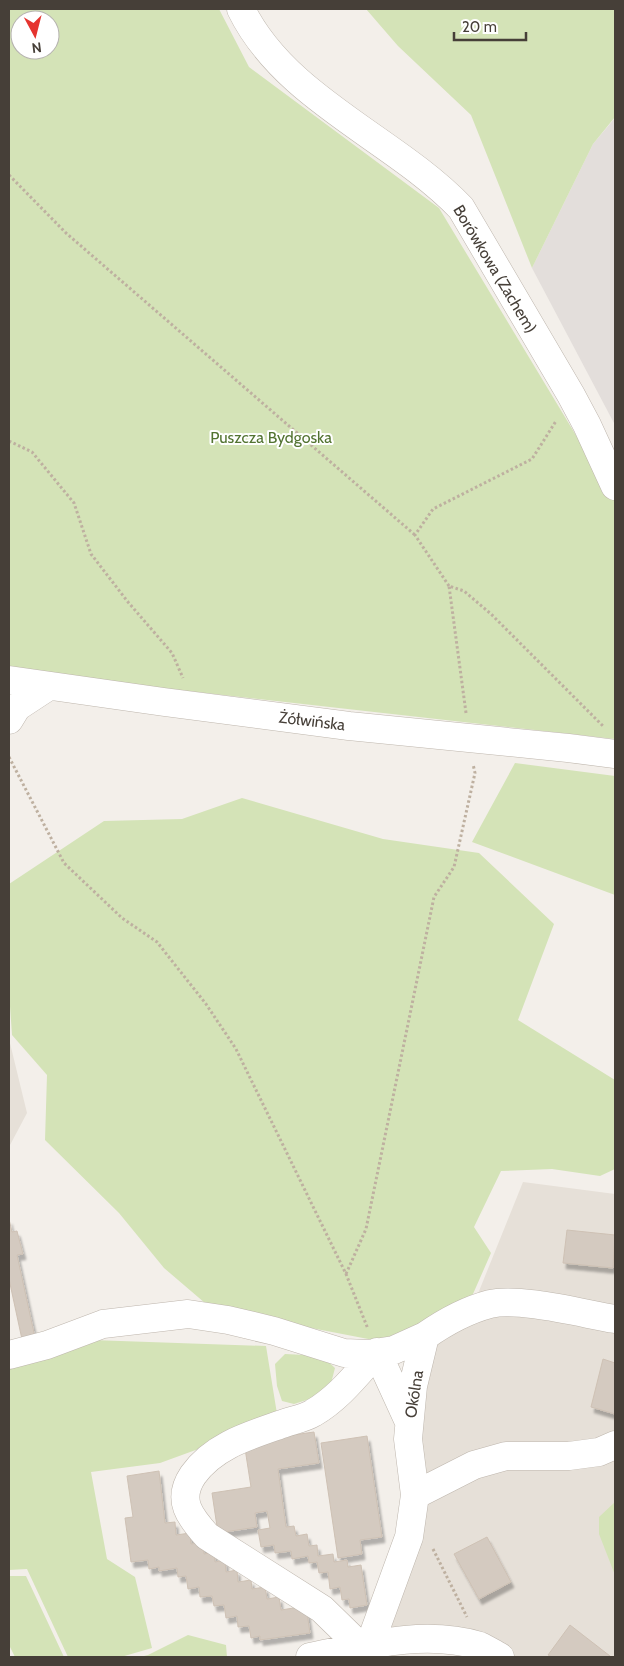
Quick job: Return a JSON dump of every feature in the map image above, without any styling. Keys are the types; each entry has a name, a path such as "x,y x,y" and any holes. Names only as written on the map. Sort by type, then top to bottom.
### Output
{"street":[{"name":"Borówkowa (Zachem)","path":"241,9 270,52 292,75 331,107 441,187 461,208 571,395 615,486"},
{"name":"Żółwińska","path":"9,680 349,726 568,748 612,743"},
{"path":"9,720 17,707 49,686"},
{"path":"9,1355 47,1345 103,1324 188,1314 228,1320 265,1329 344,1353 368,1354 394,1350 425,1336 441,1325 471,1311 492,1304 512,1303 615,1319"},
{"name":"Okólna","path":"366,1645 409,1536 415,1495 408,1439 409,1422 413,1386 425,1336"},
{"path":"377,1352 409,1422"},
{"path":"366,1645 322,1608 206,1536 187,1509 185,1494 190,1481 201,1464 219,1450 256,1433 311,1414 333,1400 377,1352"},
{"path":"415,1495 474,1465 506,1456 569,1456 599,1452 615,1445"},
{"path":"310,1657 366,1645 411,1640 448,1640 491,1652"}],"path":[{"path":"9,175 66,233 415,535 449,586 475,773 454,867 434,897 366,1229 346,1274"},
{"path":"415,535 433,509 532,459 571,395"},
{"path":"9,441 32,452 74,503 91,554 128,602 172,653 195,706"},
{"path":"449,586 464,591 491,614 612,743"},
{"path":"9,757 64,862 122,918 157,942 206,1004 236,1049 346,1274 377,1352"},
{"path":"430,1543 491,1652"}],"shaded area":[{"path":"615,118 615,425 532,268 593,144"},
{"path":"9,1039 27,1113 9,1147"},
{"path":"523,1182 615,1194 615,1657 500,1657 370,1644 409,1536 425,1336 471,1311"}],"green space":[{"name":"Puszcza Bydgoska","path":"9,9 219,9 249,67 439,208 615,500 615,739 117,683 9,666"},
{"path":"366,9 615,9 615,117 593,144 532,268 471,115 398,46"},
{"path":"515,763 615,776 615,895 472,842"},
{"path":"242,798 383,839 479,853 554,924 518,1020 615,1080 615,1169 600,1176 552,1169 501,1171 474,1227 491,1253 473,1294 389,1343 212,1309 164,1268 119,1213 45,1140 47,1075 12,1035 9,992 9,884 104,821 182,819"},
{"path":"92,1340 266,1346 278,1420 160,1463 91,1472 107,1559 135,1577 152,1648 121,1657 68,1657 27,1569 9,1570 9,1367"},
{"path":"285,1354 324,1358 335,1368 330,1387 316,1397 294,1404 282,1401 277,1386 275,1364"},
{"path":"615,1502 615,1575 599,1534 599,1517"},
{"path":"9,1576 26,1576 64,1657 15,1657 9,1645"},
{"path":"188,1635 226,1645 227,1657 140,1657 148,1655"}],"building":[{"path":"9,1219 12,1232 17,1231 23,1254 17,1255 36,1342 23,1344 9,1279"},
{"path":"567,1230 615,1235 613,1268 563,1263"},
{"path":"603,1359 615,1363 615,1414 591,1407"},
{"path":"314,1432 319,1463 278,1469 286,1527 294,1526 296,1536 307,1534 309,1546 317,1545 318,1556 333,1554 334,1562 347,1560 348,1567 361,1565 367,1605 350,1608 349,1599 342,1600 340,1587 330,1589 328,1572 319,1573 317,1562 309,1563 308,1556 292,1559 291,1551 275,1553 274,1545 261,1547 258,1530 270,1528 267,1511 255,1513 257,1527 218,1533 212,1493 251,1487 244,1442"},
{"path":"367,1436 382,1537 360,1540 362,1554 338,1558 321,1443"},
{"path":"159,1471 165,1523 175,1522 176,1535 190,1533 191,1544 203,1542 204,1554 214,1552 215,1562 225,1560 226,1572 237,1570 238,1582 251,1580 252,1589 265,1587 267,1599 279,1597 281,1610 306,1606 310,1633 260,1640 260,1636 251,1638 249,1626 238,1627 237,1616 226,1618 224,1605 214,1606 212,1596 200,1597 199,1587 188,1589 186,1576 178,1577 177,1568 159,1571 159,1567 149,1569 148,1560 131,1562 125,1518 133,1517 127,1476"},
{"path":"487,1537 511,1582 479,1599 454,1554"},
{"path":"570,1625 610,1656 552,1657 548,1655"}]}
